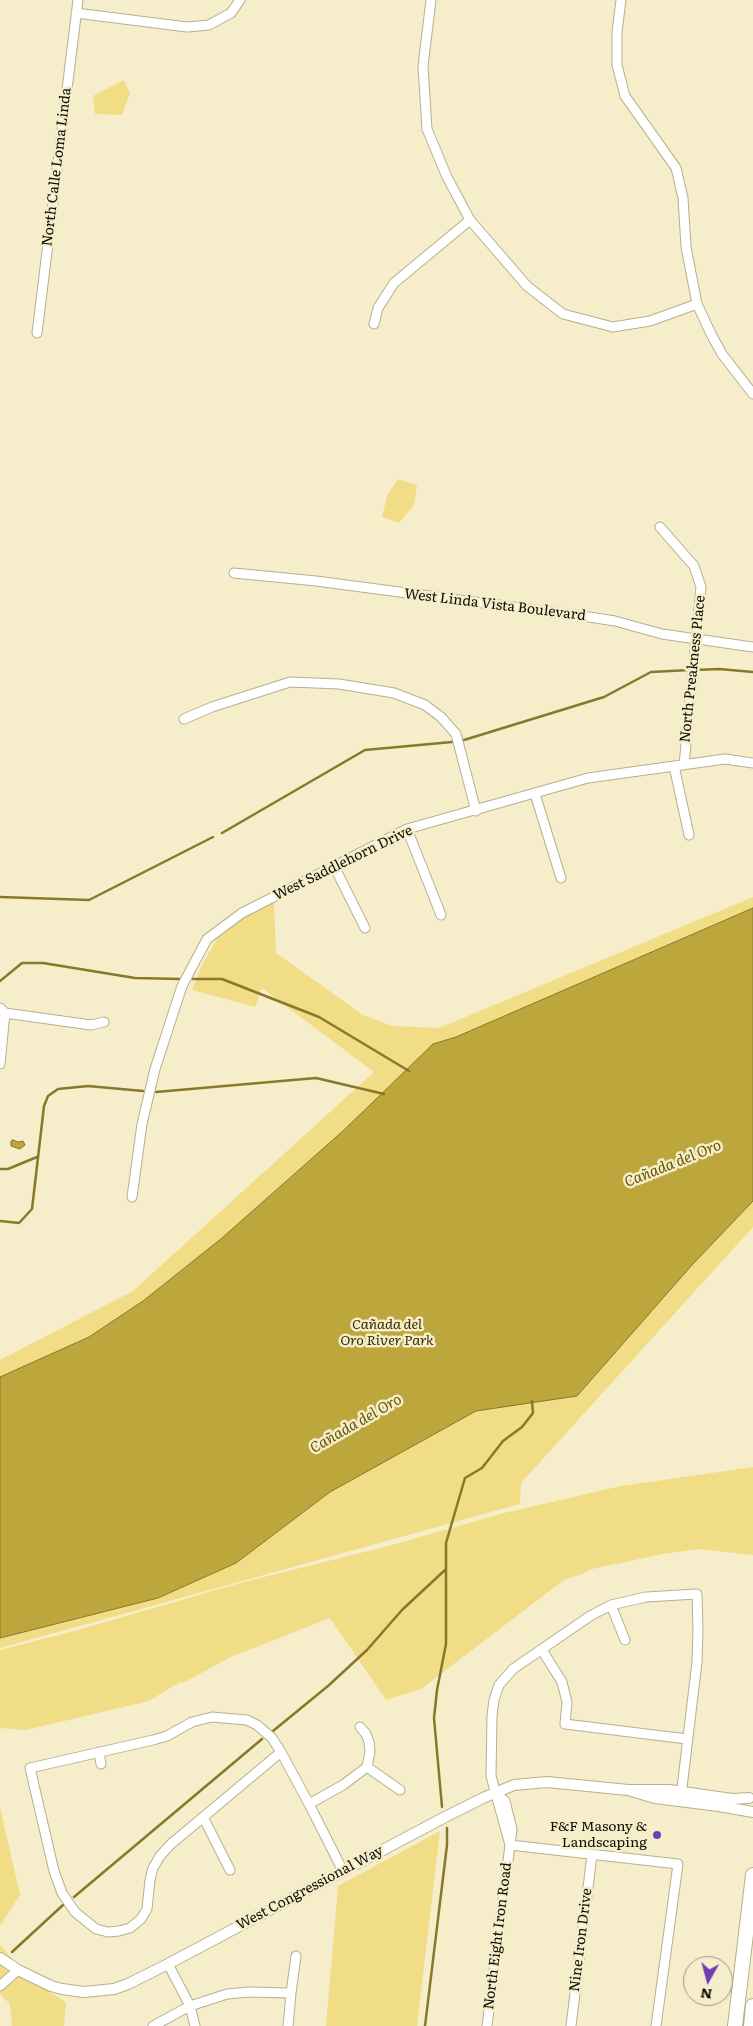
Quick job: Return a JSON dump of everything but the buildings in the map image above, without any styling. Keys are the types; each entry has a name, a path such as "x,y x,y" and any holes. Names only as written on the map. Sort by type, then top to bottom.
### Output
{"main road":[{"path":"735,2026 753,1875"},
{"path":"751,2026 753,2006"}],"street":[{"name":"North Calle Loma Linda","path":"37,333 78,0"},
{"path":"76,13 187,27 209,25 231,13 240,0"},
{"path":"431,0 424,66 427,129 447,177 470,220 527,286 563,314 613,327 650,321 697,304"},
{"path":"621,0 617,32 617,65 625,96 676,168 683,198 686,247 697,304 722,354 753,394"},
{"path":"374,324 378,308 394,283 470,220"},
{"name":"North Preakness Place","path":"660,527 674,545 686,556 699,577 702,597 684,765"},
{"name":"West Linda Vista Boulevard","path":"234,573 297,578 589,617 662,634 753,647"},
{"path":"184,719 212,707 290,682 339,684 394,693 425,705 441,717 456,734 476,811"},
{"name":"West Saddlehorn Drive","path":"132,1197 142,1124 155,1067 182,986 207,939 242,913 407,829 588,778 725,760 753,763"},
{"path":"674,766 689,835"},
{"path":"536,794 562,878"},
{"path":"407,829 441,915"},
{"path":"334,866 365,928"},
{"path":"0,1064 3,1011 91,1025 104,1022"},
{"name":"North Eight Iron Road","path":"487,2026 510,1845 491,1776 492,1716 495,1694 499,1685 513,1669 590,1616 612,1605 646,1598 697,1594 697,1662 687,1739"},
{"path":"612,1605 625,1640"},
{"path":"542,1650 564,1687 566,1702 565,1724 687,1739 681,1797"},
{"path":"281,1752 203,1817 160,1856 153,1868 150,1880 147,1909 141,1919 130,1928 119,1932 108,1932 85,1927 68,1904 57,1882 30,1768 153,1740 167,1736 192,1722 212,1717 236,1718 257,1725 272,1738 281,1752 309,1804 343,1871"},
{"path":"309,1804 343,1785 366,1768 370,1752 369,1742 366,1734 360,1727"},
{"path":"99,1752 101,1764"},
{"path":"366,1768 400,1790"},
{"name":"West Congressional Way","path":"0,1958 18,1970 62,1989 84,1992 103,1991 128,1984 495,1792 514,1785 547,1782 628,1790 647,1789 681,1797 718,1800 753,1812"},
{"name":"West Congressional Way","path":"718,1800 733,1794 751,1798"},
{"path":"203,1817 230,1870"},
{"path":"311,1833 321,1828"},
{"path":"510,1845 678,1864 656,2026"},
{"name":"Nine Iron Drive","path":"571,2026 592,1855"},
{"path":"288,2026 290,1993 296,1956"},
{"path":"168,1964 190,2006 195,2026"},
{"path":"0,1986 18,1970"},
{"path":"153,2026 190,2006 227,1994 249,1992 290,1993"}],"green space":[{"path":"124,80 130,93 122,115 95,114 93,96"},
{"path":"398,479 417,485 414,505 399,523 382,517 387,496"},
{"name":"Cañada del Oro River Park","path":"753,897 753,1227 521,1483 520,1504 0,1648 0,1360 133,1291 374,1072 262,988 255,1007 192,990 203,963 217,939 248,914 274,901 276,953 363,1015 392,1026 439,1028"},
{"path":"753,1467 753,1555 699,1549 663,1554 592,1569 564,1580 421,1689 386,1700 330,1618 231,1657 183,1683 180,1682 149,1701 26,1730 0,1728 0,1650 78,1630 240,1583 388,1546 504,1513 621,1486"},
{"path":"0,1807 20,1895 0,1926"},
{"path":"440,1831 417,2026 326,2026 338,1886"},
{"path":"0,1945 29,1979 66,2003 64,2026 12,2026 10,2004 0,1994"}],"water":[{"name":"Cañada del Oro River Park","path":"753,908 753,1201 692,1265 577,1396 476,1411 330,1492 236,1563 158,1598 0,1638 0,1377 89,1337 143,1301 222,1238 344,1130 433,1044 456,1037"},
{"path":"11,1141 23,1141 25,1145 20,1149 11,1146"}],"waterway":[{"path":"695,670 719,669 753,672"},
{"path":"464,740 604,697 651,672 690,670"},
{"path":"222,833 365,750 452,742"},
{"path":"0,897 89,900 213,837"},
{"path":"0,981 22,963 43,963 135,978 180,979"},
{"path":"193,979 222,979 319,1017 409,1071"},
{"path":"156,1092 316,1078 384,1094"},
{"path":"0,1221 19,1223 32,1209 44,1106 48,1096 58,1089 88,1086 143,1091"},
{"path":"0,1169 8,1169 37,1157"},
{"path":"442,1807 434,1718 437,1690 446,1644 446,1543 465,1478 482,1468 503,1441 522,1427 533,1413 532,1401"},
{"path":"273,1731 328,1686 367,1650 402,1610 445,1570"},
{"path":"74,1897 262,1739"},
{"path":"425,2026 447,1845 447,1828"},
{"path":"12,1952 63,1905"}],"place":[{"name":"F&F Masony & Landscaping","path":"657,1835"}],"water label":[{"name":"Cañada del Oro","path":"673,1164"},
{"name":"Cañada del Oro","path":"356,1424"}]}
